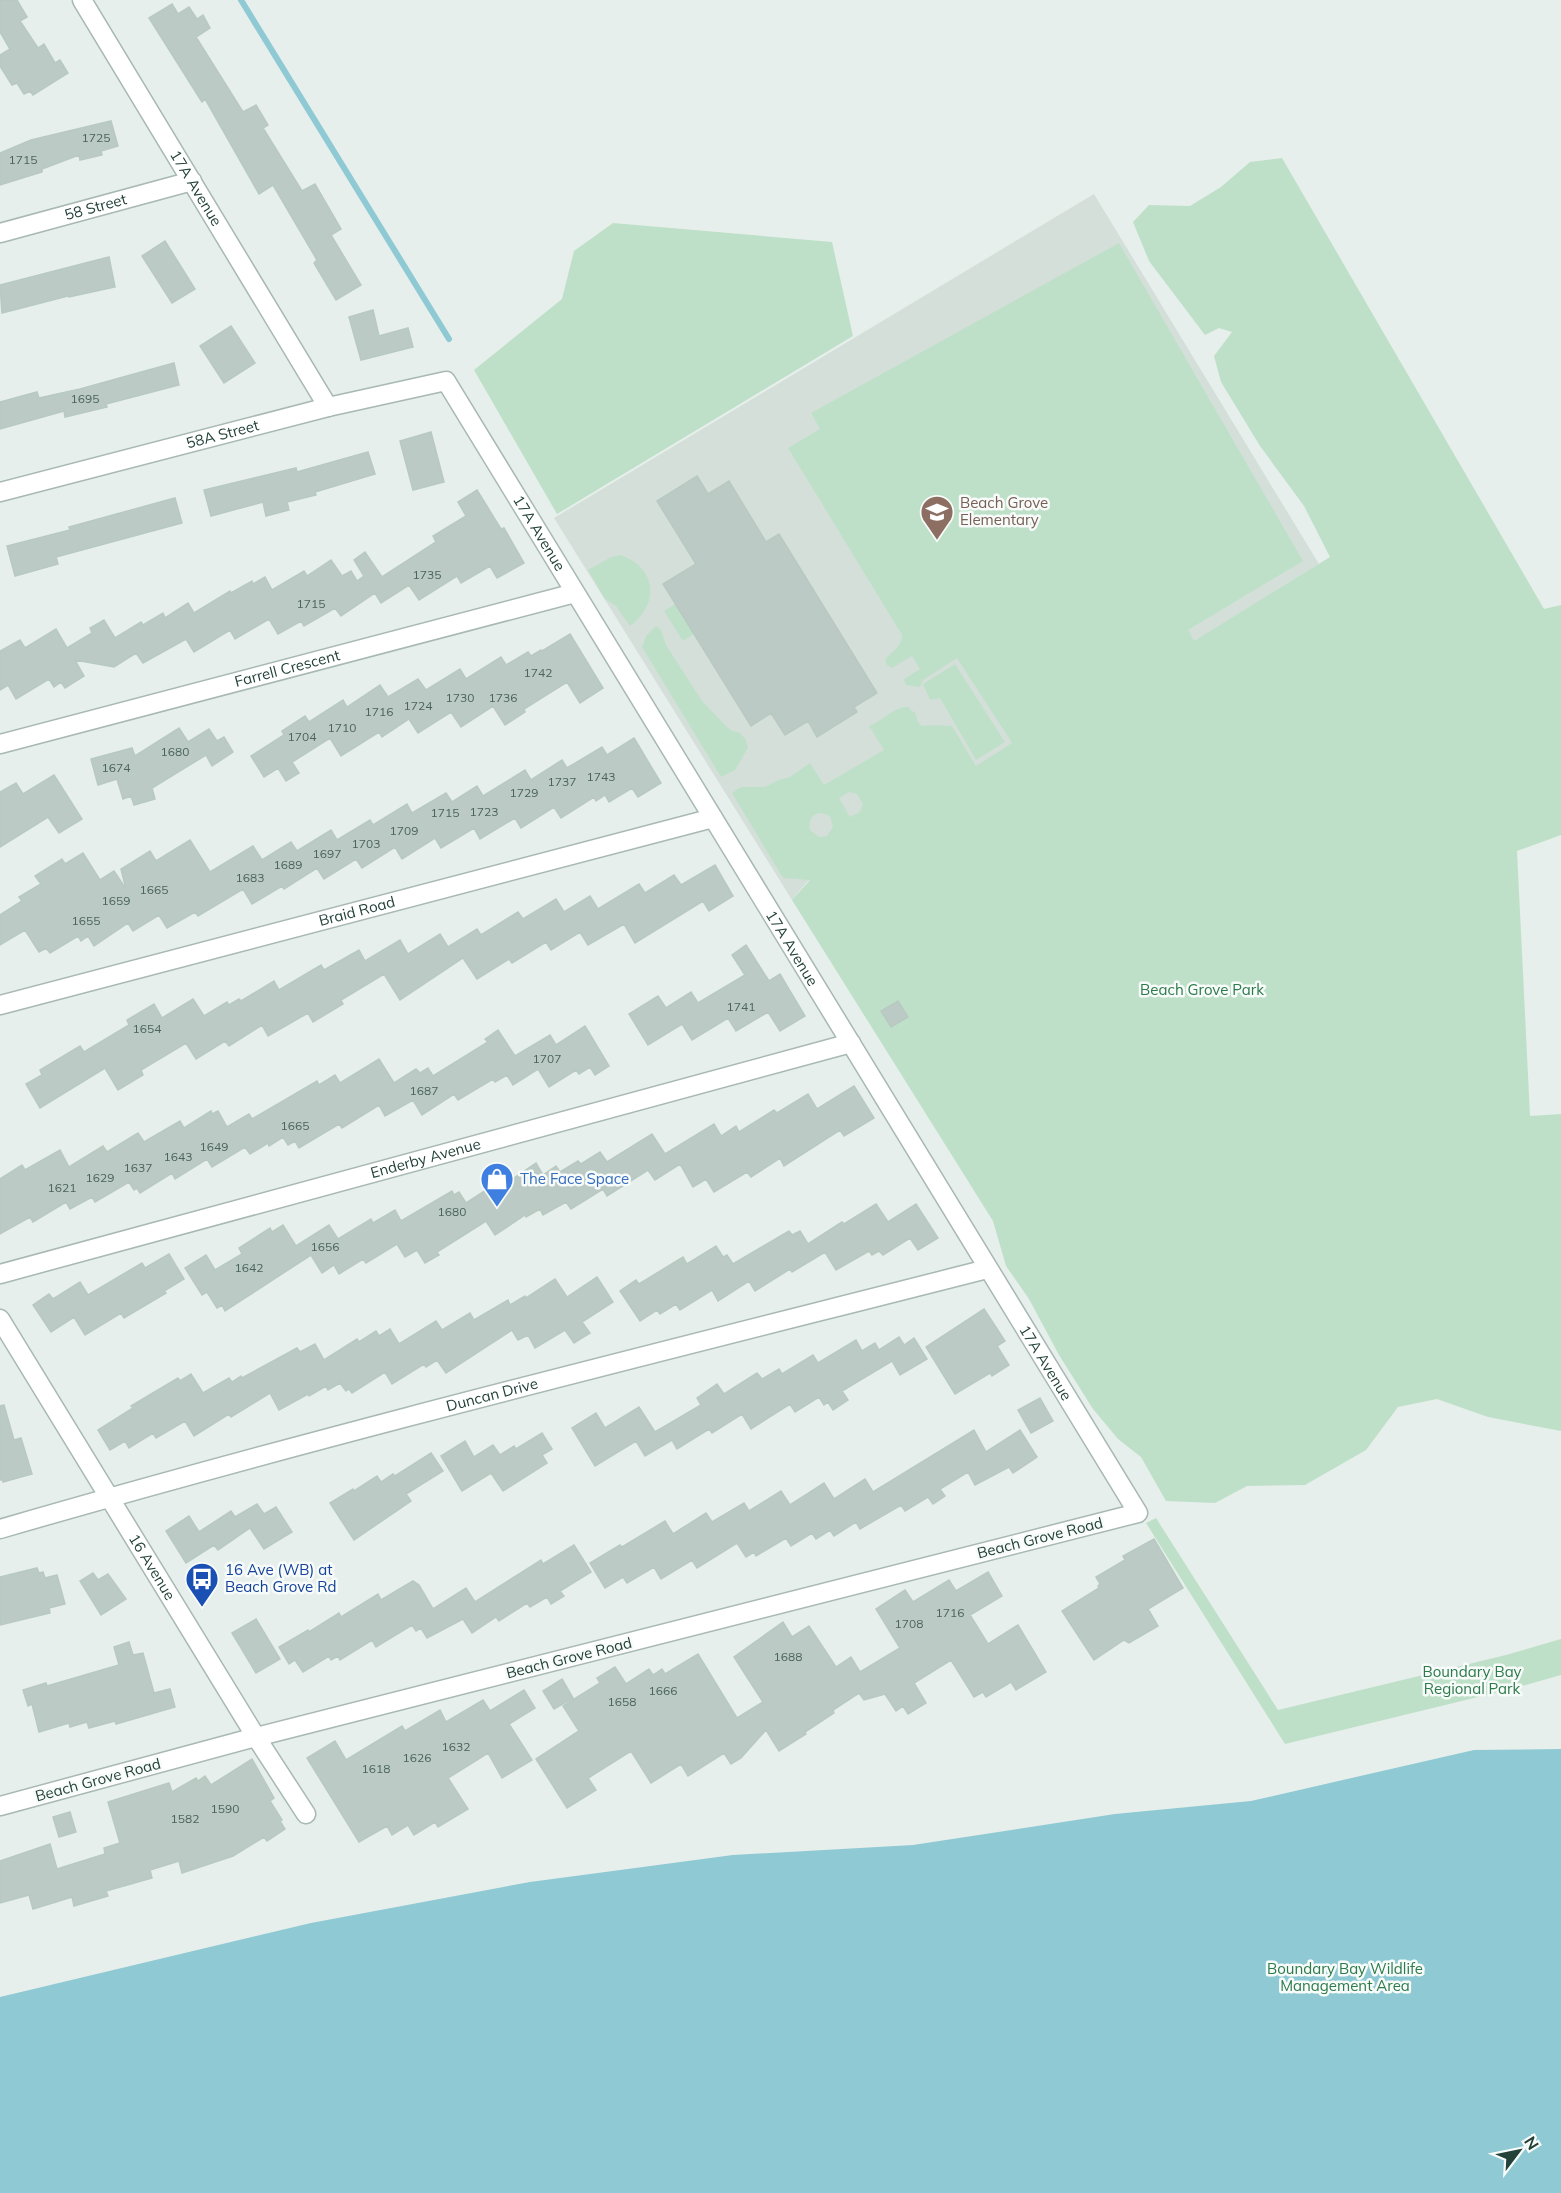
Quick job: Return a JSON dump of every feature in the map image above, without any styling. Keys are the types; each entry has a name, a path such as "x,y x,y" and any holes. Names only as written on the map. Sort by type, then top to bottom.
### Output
{"street":[{"name":"17A Avenue","path":"82,0 328,407"},
{"name":"58 Street","path":"0,233 192,181"},
{"name":"17A Avenue","path":"446,381 1138,1513"},
{"name":"58A Street","path":"0,492 328,407 446,381"},
{"name":"Farrell Crescent","path":"0,744 575,593"},
{"name":"Braid Road","path":"0,1005 713,818"},
{"name":"Enderby Avenue","path":"0,1274 850,1043"},
{"name":"Duncan Drive","path":"0,1529 109,1497 531,1385 987,1269"},
{"name":"16 Avenue","path":"0,1319 256,1737 306,1814"},
{"name":"Beach Grove Road","path":"0,1806 256,1737 1138,1513"}],"shaded area":[{"name":"Beach Grove Elementary","path":"1094,194 1319,564 807,882 792,900 554,518"}],"green space":[{"name":"Beach Grove Park","path":"1282,158 1544,609 1561,605 1561,835 1517,851 1530,1116 1561,1114 1561,1431 1488,1417 1437,1399 1398,1407 1366,1450 1305,1485 1247,1486 1215,1503 1166,1501 1141,1457 1118,1439 1093,1409 1059,1355 1029,1299 1006,1266 993,1221 792,900 810,880 783,878 732,793 741,787 765,787 790,777 810,763 824,785 884,750 869,726 904,707 909,707 915,712 922,726 952,726 976,766 1012,743 957,658 923,680 920,687 906,685 904,679 920,669 912,656 892,668 887,665 885,661 900,644 902,635 788,448 820,429 811,413 1119,243 1303,561 1188,630 1194,641 1330,557 1304,506 1260,446 1221,382 1214,356 1232,332 1219,328 1205,335 1149,261 1133,222 1149,205 1190,206 1221,187 1250,162","holes":["849,792 857,794 863,804 860,812 850,817 839,798","822,813 830,816 833,827 827,836 819,837 810,830 810,823 813,816"]},
{"path":"613,223 832,242 853,336 557,514 474,370 562,299 574,251"},
{"path":"620,555 641,568 650,587 650,597 646,607 640,617 630,626 616,606 605,599 588,570 611,557"},
{"path":"675,604 694,634 683,641 664,611"},
{"path":"656,626 661,630 666,645 702,701 730,730 740,733 746,740 748,748 735,770 721,777 642,647 646,636"},
{"path":"955,664 1005,742 976,760 940,698 930,700 923,684"},
{"name":"Boundary Bay Regional Park","path":"1156,1518 1278,1710 1506,1655 1561,1639 1561,1675 1285,1744 1146,1523"}],"water":[{"name":"Boundary Bay Wildlife Management Area","path":"1561,1749 1561,2193 0,2193 0,1997 311,1923 530,1882 733,1855 913,1845 1115,1814 1251,1801 1474,1750"}],"building":[{"path":"0,0 17,0 27,17 20,21 38,48 44,44 55,63 60,60 68,73 33,95 30,91 24,94 17,83 12,85 0,66 0,55 10,49 0,32"},
{"path":"172,4 178,14 189,7 197,19 203,15 210,28 196,37 243,112 256,105 268,125 263,128 302,191 315,184 341,229 331,235 361,285 336,300 314,263 317,260 273,185 259,194 205,99 202,102 149,18"},
{"path":"111,121 118,146 101,151 102,155 80,160 79,155 42,169 42,172 0,185 0,153 31,140"},
{"path":"165,241 195,289 172,303 142,256"},
{"path":"109,257 115,287 2,313 0,285"},
{"path":"373,310 379,336 408,328 413,347 361,360 349,317"},
{"path":"231,326 255,363 224,383 200,346"},
{"path":"174,363 179,385 106,404 107,407 65,417 64,411 0,429 0,402 37,392 39,398 80,389"},
{"path":"431,432 444,482 413,490 400,441"},
{"path":"368,452 375,474 315,492 316,495 287,502 289,510 266,516 263,502 211,516 204,490 296,468 297,472"},
{"path":"697,476 708,494 729,481 766,542 779,534 877,693 854,707 857,712 817,737 808,721 785,735 771,713 751,726 663,584 696,564 657,501"},
{"path":"477,490 501,529 504,528 524,563 497,578 490,566 461,583 457,576 419,600 409,585 381,603 375,593 341,616 335,608 304,626 301,621 278,634 269,619 235,639 230,630 194,652 186,639 143,663 136,653 114,667 75,660 84,676 65,688 61,682 54,687 49,679 16,699 8,685 0,690 0,651 20,640 25,648 56,629 67,648 92,633 90,628 104,620 115,638 141,622 143,625 163,613 165,618 188,603 194,613 230,591 231,593 252,581 253,584 265,577 272,590 304,571 307,576 331,560 342,576 351,571 357,581 364,576 354,560 365,552 382,577 436,542 433,536 466,516 458,502"},
{"path":"175,498 182,523 56,557 58,564 15,576 7,546 70,530 69,527"},
{"path":"570,634 603,688 580,703 567,682 524,709 525,712 505,725 493,706 461,727 451,712 418,733 409,719 382,737 379,732 341,756 330,738 292,762 299,773 286,781 278,768 264,777 251,756 284,735 282,731 305,716 309,722 343,700 347,707 380,685 388,697 418,679 426,690 460,669 466,679 501,657 506,665 528,652 531,656 542,651"},
{"path":"179,728 188,742 209,729 217,741 224,737 233,752 212,766 206,755 152,788 155,799 134,805 131,796 123,799 117,779 98,785 91,759 132,748 135,756"},
{"path":"634,738 661,783 638,797 632,788 609,802 605,795 596,801 594,797 561,818 554,807 521,828 515,818 480,839 474,828 441,848 435,838 402,859 395,847 362,868 356,859 324,879 317,868 284,889 282,886 252,904 243,889 198,916 195,912 167,928 159,915 133,931 128,923 94,946 88,936 81,941 78,936 50,953 46,948 39,952 25,930 0,945 0,915 22,901 19,897 41,884 35,876 62,859 65,864 83,853 100,880 114,871 126,889 121,869 150,851 156,861 190,840 210,872 253,846 262,860 291,842 297,851 331,830 337,840 370,820 373,825 407,804 412,813 446,793 452,802 477,786 483,796 525,770 531,780 562,760 567,768 602,747 607,755"},
{"path":"54,775 82,819 59,833 48,817 0,847 0,792 16,783 23,794"},
{"path":"715,865 733,896 709,911 703,901 635,943 624,924 588,945 580,932 551,950 546,942 512,963 509,959 477,979 463,958 400,1000 384,974 341,1000 343,1004 313,1022 308,1013 268,1036 262,1025 229,1046 225,1041 196,1059 186,1043 141,1070 143,1075 118,1090 105,1068 40,1108 26,1084 42,1075 40,1070 80,1046 84,1052 129,1025 127,1020 154,1004 162,1018 193,999 204,1016 227,1002 229,1005 239,999 241,1001 274,981 279,990 321,965 324,970 359,950 365,961 400,940 408,954 440,934 448,947 477,929 481,935 518,912 523,919 556,899 564,912 590,896 598,909 639,884 645,893 674,875 681,885"},
{"path":"746,945 769,981 780,974 805,1016 780,1031 768,1012 736,1031 728,1018 692,1040 682,1024 648,1045 629,1014 658,996 666,1008 691,992 698,1003 745,975 732,955"},
{"path":"898,1001 908,1017 891,1027 881,1011"},
{"path":"585,1026 609,1066 595,1075 590,1067 579,1074 576,1070 549,1087 538,1069 513,1085 507,1075 495,1082 493,1079 458,1100 454,1094 422,1115 413,1100 385,1116 379,1105 342,1128 339,1124 299,1148 295,1141 288,1145 283,1137 250,1154 245,1147 212,1167 207,1159 175,1179 172,1173 140,1193 137,1188 134,1190 129,1182 95,1202 92,1197 70,1209 66,1202 33,1222 30,1217 0,1234 0,1179 22,1165 25,1170 60,1150 69,1167 103,1146 107,1152 138,1133 144,1142 180,1121 184,1128 211,1111 212,1114 218,1111 227,1127 249,1114 252,1119 317,1081 319,1085 335,1075 340,1083 379,1059 394,1083 416,1069 420,1073 428,1068 433,1076 488,1042 485,1039 498,1030 515,1056 550,1035 556,1045"},
{"path":"854,1086 874,1118 844,1136 840,1130 784,1166 780,1158 751,1177 747,1172 714,1192 706,1179 693,1187 680,1164 655,1180 648,1170 607,1196 603,1189 571,1209 566,1202 543,1215 540,1209 526,1217 525,1215 495,1235 486,1221 437,1252 439,1255 425,1263 417,1250 405,1257 397,1244 366,1263 363,1259 339,1274 334,1265 322,1273 311,1255 225,1311 222,1305 217,1308 207,1292 202,1295 185,1268 206,1255 215,1270 242,1254 239,1248 270,1228 272,1232 283,1225 296,1246 329,1225 338,1239 371,1219 373,1223 395,1210 401,1221 452,1191 454,1195 459,1192 466,1203 486,1190 489,1195 536,1163 543,1175 556,1166 560,1172 578,1161 581,1164 600,1152 607,1162 652,1134 665,1154 714,1124 721,1136 736,1126 739,1132 774,1110 777,1113 808,1094 817,1109"},
{"path":"876,1204 888,1222 916,1204 938,1238 918,1250 910,1238 883,1255 879,1251 872,1255 869,1251 836,1270 825,1252 792,1272 790,1269 755,1291 749,1281 718,1301 712,1290 680,1310 676,1304 660,1314 657,1310 640,1321 620,1291 636,1280 639,1284 683,1257 687,1264 716,1246 723,1257 727,1255 733,1264 789,1231 792,1235 800,1231 808,1244"},
{"path":"169,1254 184,1279 164,1291 166,1293 124,1318 121,1313 85,1335 74,1317 51,1332 33,1305 49,1294 53,1299 80,1282 88,1295 142,1263 145,1268"},
{"path":"597,1277 613,1302 582,1322 590,1333 574,1343 565,1330 535,1348 528,1335 518,1340 512,1330 446,1373 437,1360 426,1367 424,1364 392,1384 385,1372 352,1393 349,1389 346,1391 340,1383 328,1390 326,1386 279,1410 270,1393 231,1417 229,1414 194,1436 185,1421 156,1438 153,1433 129,1448 125,1441 110,1450 98,1430 133,1408 131,1406 178,1378 180,1381 191,1374 203,1393 229,1378 232,1382 241,1376 242,1378 297,1348 300,1352 315,1344 324,1360 357,1339 359,1342 376,1331 379,1336 390,1329 399,1344 436,1321 442,1330 470,1313 474,1320 508,1300 510,1305 525,1296 526,1298 555,1279 567,1297"},
{"path":"984,1309 1005,1341 997,1346 1009,1365 992,1376 990,1373 955,1394 926,1347"},
{"path":"899,1337 904,1345 914,1338 927,1359 900,1375 892,1361 842,1391 848,1400 833,1410 828,1402 824,1405 819,1397 795,1412 790,1404 751,1429 742,1414 712,1433 709,1429 677,1449 672,1440 645,1456 636,1441 595,1466 572,1428 596,1413 605,1428 639,1407 655,1432 701,1405 697,1398 717,1384 724,1394 757,1373 762,1379 779,1369 782,1374 813,1355 818,1363 856,1340 862,1351 875,1343 879,1350"},
{"path":"1040,1398 1053,1421 1031,1433 1018,1410"},
{"path":"4,1405 14,1440 21,1438 32,1474 3,1482 0,1480 0,1406"},
{"path":"974,1430 986,1452 1020,1430 1037,1457 1013,1473 1009,1467 975,1485 968,1472 940,1489 945,1496 933,1504 928,1497 905,1511 901,1505 860,1529 856,1522 834,1536 830,1530 816,1539 812,1533 791,1546 786,1538 756,1556 754,1552 746,1557 737,1543 697,1568 692,1560 661,1579 654,1567 627,1583 623,1577 605,1588 590,1563 665,1521 673,1534 706,1513 712,1522 744,1503 749,1511 781,1491 790,1505 824,1483 834,1499 865,1479 873,1492"},
{"path":"542,1433 552,1449 542,1455 547,1463 503,1491 491,1473 462,1491 441,1456 465,1441 474,1457 493,1445 500,1455 514,1446 516,1449"},
{"path":"431,1453 443,1471 406,1494 411,1501 354,1540 330,1503 377,1476 381,1482 393,1474 395,1476"},
{"path":"257,1504 264,1514 276,1507 292,1532 264,1549 250,1528 218,1550 214,1545 186,1563 166,1531 189,1516 199,1532 231,1511 235,1517"},
{"path":"1154,1539 1183,1588 1148,1609 1158,1626 1129,1643 1124,1640 1094,1660 1062,1611 1099,1588 1100,1584 1096,1577 1125,1560 1123,1556"},
{"path":"574,1545 591,1572 560,1591 564,1596 551,1604 547,1597 530,1607 527,1603 499,1621 496,1617 472,1633 463,1619 427,1638 421,1628 416,1631 412,1625 376,1647 372,1640 340,1660 338,1656 331,1660 329,1656 303,1672 295,1660 289,1664 279,1647 339,1613 341,1617 378,1594 381,1600 413,1581 419,1585 433,1609 466,1588 475,1602 541,1560 543,1564"},
{"path":"37,1568 39,1573 43,1572 45,1578 57,1575 65,1604 49,1608 50,1613 0,1625 0,1577"},
{"path":"988,1572 1002,1596 970,1615 988,1644 1018,1625 1046,1672 1016,1690 1011,1682 986,1697 983,1692 974,1697 951,1660 914,1683 926,1703 908,1714 903,1706 896,1711 885,1694 864,1700 859,1693 833,1710 834,1713 805,1732 806,1734 779,1751 766,1730 741,1758 731,1764 724,1753 688,1776 681,1764 651,1783 631,1751 588,1778 596,1790 567,1808 536,1759 579,1731 563,1706 600,1683 597,1678 615,1667 626,1684 649,1669 653,1675 662,1669 665,1674 698,1654 737,1718 763,1702 734,1657 783,1622 792,1637 809,1626 836,1667 851,1657 860,1672 900,1648 876,1609 905,1590 913,1602 949,1580 956,1591"},
{"path":"93,1573 98,1580 108,1574 126,1599 101,1615 80,1581"},
{"path":"256,1619 280,1659 256,1673 232,1633"},
{"path":"129,1642 133,1655 143,1653 154,1693 170,1689 175,1707 116,1724 115,1721 89,1728 87,1722 70,1727 69,1723 39,1732 32,1704 28,1706 23,1690 46,1683 47,1686 119,1665 114,1647"},
{"path":"562,1679 573,1698 554,1709 543,1691"},
{"path":"524,1690 535,1708 509,1724 532,1760 502,1778 488,1753 448,1778 468,1809 438,1827 435,1822 414,1835 408,1825 392,1835 387,1826 359,1842 307,1758 335,1741 346,1760 402,1726 405,1731 440,1710 446,1722 483,1700 490,1711"},
{"path":"252,1759 274,1798 270,1801 285,1829 267,1841 264,1837 233,1856 182,1873 179,1861 150,1870 152,1878 106,1891 108,1896 74,1906 72,1897 33,1909 29,1895 0,1903 0,1861 50,1844 57,1869 105,1854 104,1848 120,1843 108,1802 169,1783 172,1792 196,1778 198,1781 205,1776 211,1785"},
{"path":"70,1812 76,1832 59,1837 53,1817"}],"waterway":[{"path":"241,0 449,339"}],"place":[{"name":"Beach Grove Elementary","path":"937,541"},
{"name":"The Face Space","path":"497,1208"},
{"name":"16 Ave (WB) at Beach Grove Rd","path":"202,1608"}]}
